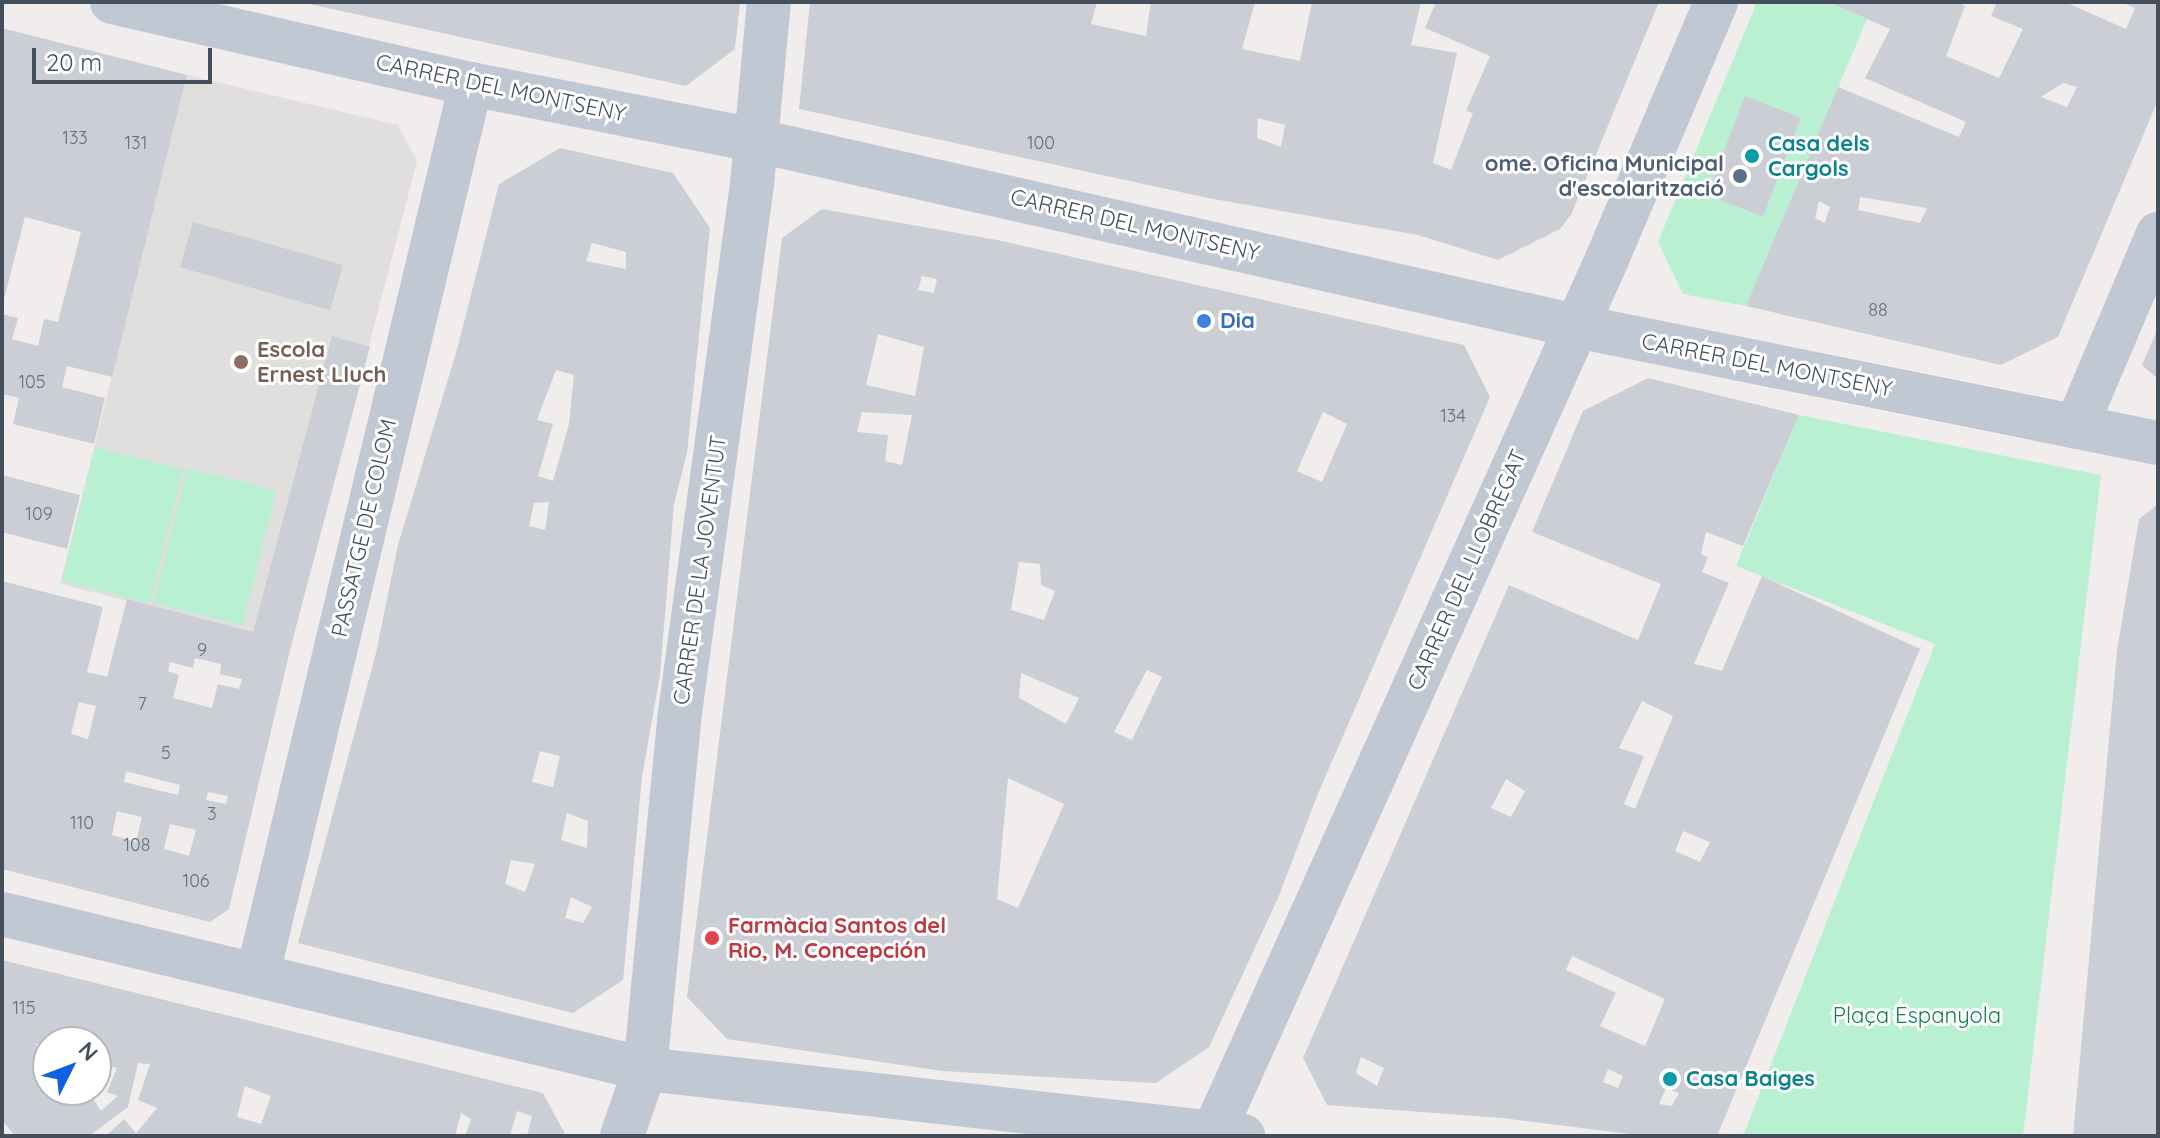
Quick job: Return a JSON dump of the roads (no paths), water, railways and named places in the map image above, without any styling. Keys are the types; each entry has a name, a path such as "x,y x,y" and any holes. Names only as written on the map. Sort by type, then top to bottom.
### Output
{"street":[{"name":"CARRER DEL MONTSENY","path":"112,2 471,84 754,140 1576,326 2158,443"},
{"name":"CARRER DE LA JOVENTUT","path":"622,1136 645,1069 679,720 769,2"},
{"name":"CARRER DEL LLOBREGAT","path":"1223,1135 1716,2"},
{"name":"PASSATGE DE COLOM","path":"258,973 471,84"},
{"path":"2076,427 2158,234"},
{"path":"2,914 258,973 645,1069 1223,1135"}],"place":[{"name":"Casa dels Cargols","path":"1752,156"},
{"name":"ome. Oficina Municipal d'escolarització","path":"1740,176"},
{"name":"Dia","path":"1204,321"},
{"name":"Escola Ernest Lluch","path":"241,362"},
{"name":"Farmàcia Santos del Rio, M. Concepción","path":"712,938"},
{"name":"Casa Baiges","path":"1670,1079"}],"park label":[{"name":"Plaça Espanyola","path":"1917,1016"}]}
